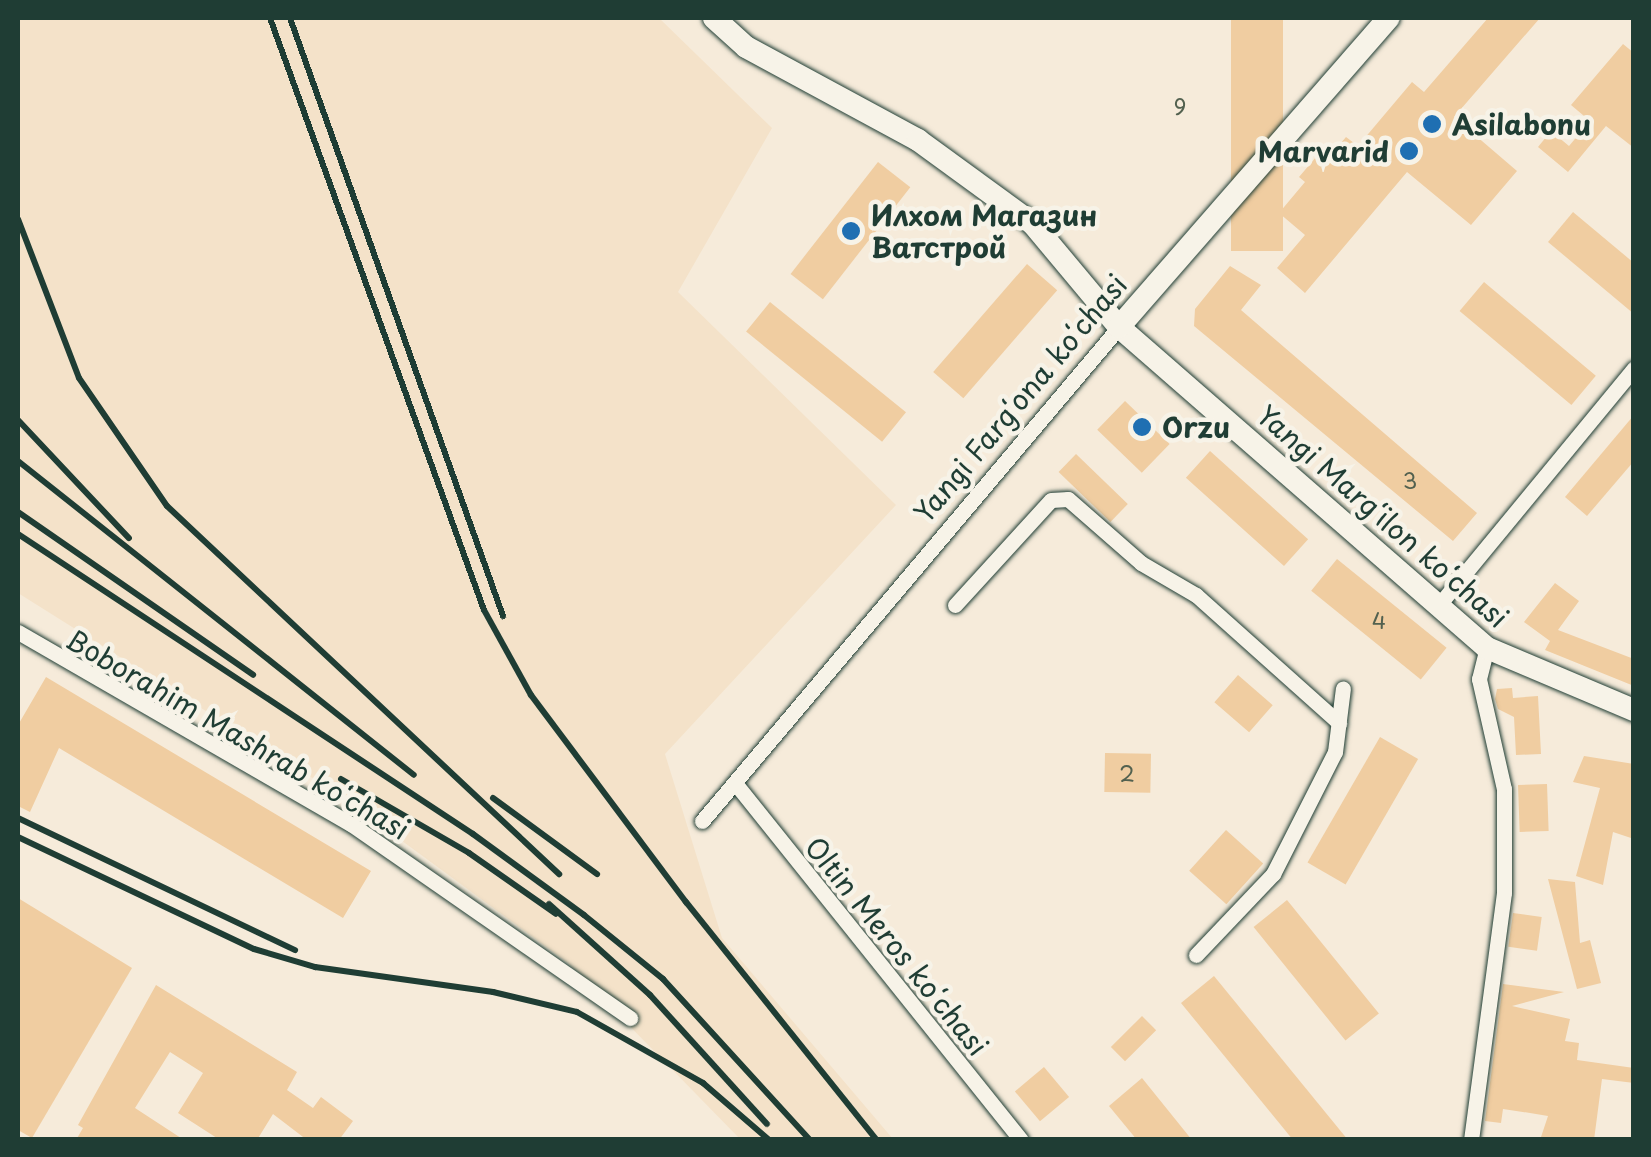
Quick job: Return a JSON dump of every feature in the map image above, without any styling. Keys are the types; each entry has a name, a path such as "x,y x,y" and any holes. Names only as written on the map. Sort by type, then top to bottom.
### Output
{"main road":[{"name":"Yangi Margʻilon koʻchasi","path":"714,18 746,47 918,140 1032,223 1119,327 1486,648 1545,678 1634,710"},
{"name":"Yangi Fargʻona koʻchasi","path":"1119,327 1389,18"}],"street":[{"name":"Yangi Fargʻona koʻchasi","path":"702,821 1119,327"},
{"path":"1438,606 1634,368"},
{"path":"956,605 1051,500 1068,499 1142,564 1196,595 1339,723"},
{"name":"Boborahim Mashrab koʻchasi","path":"18,632 351,824 630,1018"},
{"path":"1471,1140 1504,893 1504,789 1479,679 1486,648"},
{"path":"1196,955 1273,874 1335,752 1343,688"},
{"name":"Oltin Meros koʻchasi","path":"735,783 1021,1140"}],"shaded area":[{"path":"18,18 659,18 772,128 678,292 896,505 665,754 722,938 893,1139 740,1139 568,963 341,796 18,593"}],"building":[{"path":"1231,18 1283,18 1283,251 1231,251"},
{"path":"1488,18 1540,18 1454,117 1517,171 1471,225 1407,172 1305,293 1277,268 1305,235 1279,213 1305,182 1299,177 1328,143 1335,150 1346,137 1358,146 1412,82 1424,92"},
{"path":"1623,44 1634,53 1634,148 1606,126 1568,172 1538,147 1551,131 1569,146 1590,121 1571,105"},
{"name":"Илхом Магазин Ватстрой","path":"878,162 910,187 823,299 791,274"},
{"path":"1573,212 1634,263 1634,314 1548,242"},
{"path":"1027,264 1057,290 963,398 933,372"},
{"path":"1230,266 1261,285 1241,310 1477,513 1453,541 1194,326 1195,309"},
{"path":"1484,282 1596,376 1571,405 1460,311"},
{"path":"770,302 906,412 882,442 746,332"},
{"path":"1125,401 1170,444 1142,473 1097,430"},
{"path":"1634,415 1634,461 1587,516 1565,497"},
{"path":"1210,451 1308,539 1284,566 1186,478"},
{"path":"1076,454 1128,504 1110,522 1059,472"},
{"path":"1337,559 1447,648 1421,680 1311,591"},
{"path":"1555,583 1579,601 1558,630 1634,659 1634,686 1545,650 1550,641 1524,622"},
{"path":"1238,675 1273,705 1249,732 1214,702"},
{"path":"46,677 371,871 343,918 59,748 30,812 18,806 18,725"},
{"path":"1512,688 1513,698 1538,696 1541,754 1516,755 1514,717 1498,709 1495,699 1497,689"},
{"path":"1380,737 1418,759 1346,885 1308,863"},
{"path":"1105,753 1151,754 1150,793 1104,792"},
{"path":"1584,756 1634,764 1634,839 1613,832 1603,885 1576,876 1600,788 1573,782"},
{"path":"1547,784 1549,831 1520,832 1518,785"},
{"path":"1226,830 1263,863 1226,904 1189,871"},
{"path":"1548,879 1575,882 1580,943 1590,940 1601,983 1577,989"},
{"path":"18,898 132,968 32,1138 18,1130"},
{"path":"1287,900 1379,1013 1345,1041 1254,927"},
{"path":"1513,913 1542,917 1537,951 1508,947"},
{"path":"1214,976 1348,1140 1293,1140 1181,1003"},
{"path":"1503,984 1564,992 1512,1006 1570,1019 1565,1041 1579,1043 1577,1060 1634,1068 1634,1083 1602,1079 1594,1140 1540,1140 1548,1116 1503,1109 1501,1123 1485,1121"},
{"path":"156,985 297,1072 287,1090 313,1108 321,1097 353,1121 339,1140 307,1140 273,1114 257,1140 220,1140 178,1113 203,1073 170,1052 135,1108 184,1140 76,1140 83,1128 78,1125"},
{"path":"1142,1016 1156,1030 1125,1061 1111,1047"},
{"path":"1044,1067 1069,1097 1040,1121 1015,1091"},
{"path":"1142,1078 1192,1140 1137,1140 1109,1106"}],"railway":[{"path":"270,18 484,610 531,695 686,902 877,1140"},
{"path":"290,18 503,616"},
{"path":"18,219 79,378 167,506 559,874"},
{"path":"18,420 129,538"},
{"path":"18,461 414,775"},
{"path":"18,512 253,675"},
{"path":"18,534 473,834 584,915 663,979 810,1140"},
{"path":"341,779 469,853 556,914"},
{"path":"493,798 597,874"},
{"path":"18,818 295,950"},
{"path":"18,837 254,949 315,967 493,992 577,1012 703,1083 769,1140"},
{"path":"549,904 650,995 767,1124"}],"place":[{"name":"Asilabonu","path":"1432,124"},
{"name":"Marvarid","path":"1409,151"},
{"name":"Илхом Магазин Ватстрой","path":"851,231"},
{"name":"Orzu","path":"1142,427"}]}
